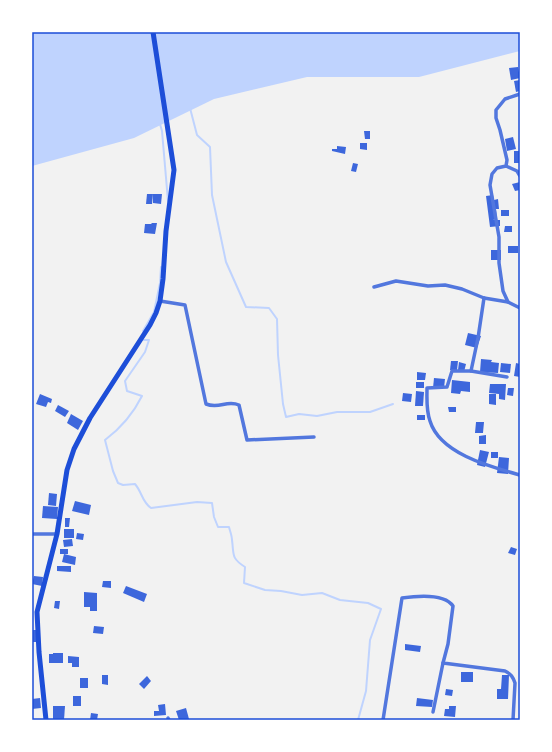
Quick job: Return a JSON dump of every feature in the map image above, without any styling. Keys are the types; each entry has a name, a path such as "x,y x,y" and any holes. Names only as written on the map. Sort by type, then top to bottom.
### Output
{"main road":[{"path":"46,720 37,612 57,534 67,470 74,449 90,418 150,324 160,301 166,230 174,170 153,32"}],"street":[{"path":"506,166 507,160 496,118 496,110 505,100 520,94"},
{"path":"508,302 503,291 499,263 499,237 490,185 492,174 497,168 506,166 517,171 520,176"},
{"path":"374,287 396,281 428,286 446,285 462,289 484,298 508,302 520,308"},
{"path":"471,371 484,298"},
{"path":"160,301 185,305 206,404 212,406 233,402 240,405 247,440 314,437"},
{"path":"507,377 471,371 452,371 447,387 427,388 426,406 430,422 439,438 452,449 480,462 520,475"},
{"path":"32,534 57,534"},
{"path":"383,720 402,598 416,596 438,597 450,601 453,606 448,644 433,712"},
{"path":"443,663 505,671 510,674 516,683 513,720"}],"water":[{"path":"32,32 520,32 520,51 419,77 307,77 214,99 134,138 32,166"}],"building":[{"path":"518,67 520,78 511,80 509,68"},
{"path":"520,80 520,91 516,92 514,81"},
{"path":"364,131 370,131 370,139 365,139"},
{"path":"513,137 516,149 507,151 505,139"},
{"path":"360,143 367,143 367,150 360,149"},
{"path":"337,146 346,147 345,154 332,151 332,149 337,149"},
{"path":"514,151 520,151 520,163 514,163"},
{"path":"353,163 358,164 356,172 351,171"},
{"path":"520,182 520,190 515,191 512,184"},
{"path":"147,194 153,194 152,204 146,204"},
{"path":"153,194 162,194 161,204 153,203"},
{"path":"493,195 494,200 498,199 499,209 496,209 497,219 493,220 500,220 500,226 490,227 486,196"},
{"path":"501,210 509,210 509,216 501,216"},
{"path":"157,223 155,234 144,233 145,224"},
{"path":"505,226 512,226 512,232 504,232"},
{"path":"508,246 518,246 518,253 508,253"},
{"path":"491,250 501,250 501,260 491,260"},
{"path":"468,333 481,336 477,348 465,345"},
{"path":"481,359 492,360 491,362 499,363 498,373 480,372"},
{"path":"451,361 458,361 457,370 450,370"},
{"path":"459,362 466,364 464,372 458,370"},
{"path":"501,363 511,364 510,373 500,372"},
{"path":"516,363 520,364 520,377 514,376"},
{"path":"417,372 426,373 425,380 417,380"},
{"path":"434,378 445,379 444,388 433,388"},
{"path":"452,380 470,382 470,392 461,391 460,394 451,393"},
{"path":"416,382 424,382 424,388 416,388"},
{"path":"490,384 506,384 505,400 499,399 499,394 489,393"},
{"path":"508,388 514,388 513,396 507,395"},
{"path":"416,391 424,392 423,406 415,406"},
{"path":"403,393 412,394 411,402 402,401"},
{"path":"40,394 52,399 51,403 48,402 46,407 36,404"},
{"path":"489,394 496,394 496,405 489,404"},
{"path":"58,405 69,411 65,417 55,411"},
{"path":"448,407 456,407 456,412 449,412"},
{"path":"71,414 83,421 78,430 67,423"},
{"path":"417,415 425,415 425,420 417,420"},
{"path":"476,422 484,422 483,433 475,433"},
{"path":"486,435 486,444 479,444 479,436"},
{"path":"480,450 489,452 485,467 477,465"},
{"path":"491,452 498,452 498,458 491,458"},
{"path":"499,457 509,458 508,474 497,473"},
{"path":"49,493 57,494 56,506 48,505"},
{"path":"75,501 91,505 89,515 72,511"},
{"path":"43,506 58,507 57,519 42,518"},
{"path":"65,518 70,518 69,527 65,527"},
{"path":"64,529 74,529 74,538 64,538"},
{"path":"77,533 84,534 83,540 76,539"},
{"path":"72,539 73,546 64,547 63,540"},
{"path":"511,547 517,549 515,555 508,553"},
{"path":"60,549 68,549 68,554 60,554"},
{"path":"64,554 76,557 75,565 62,562"},
{"path":"57,566 71,566 71,572 57,571"},
{"path":"34,576 43,577 42,586 32,584"},
{"path":"103,581 111,581 111,588 102,587"},
{"path":"126,586 147,594 144,602 123,593"},
{"path":"84,592 97,593 97,611 90,611 90,607 84,607"},
{"path":"55,601 60,601 59,609 54,608"},
{"path":"94,626 104,627 103,634 93,633"},
{"path":"32,630 36,630 36,642 32,642"},
{"path":"405,644 421,646 420,652 405,650"},
{"path":"63,653 63,663 49,663 49,654"},
{"path":"68,656 79,657 79,667 72,667 72,663 68,663"},
{"path":"461,672 473,672 473,682 461,682"},
{"path":"102,675 108,675 108,685 102,684"},
{"path":"502,675 509,675 508,699 497,699 497,689 501,689"},
{"path":"147,676 151,681 144,689 139,684"},
{"path":"80,678 88,678 88,688 80,688"},
{"path":"446,689 453,690 452,696 445,695"},
{"path":"73,696 81,696 81,706 73,706"},
{"path":"40,698 41,708 32,709 32,699"},
{"path":"417,698 433,700 432,707 416,706"},
{"path":"165,704 166,715 154,716 154,711 159,711 158,705"},
{"path":"53,706 65,706 64,720 53,720"},
{"path":"449,706 456,706 455,717 444,716 445,709 449,709"},
{"path":"186,708 189,719 179,720 176,711"},
{"path":"91,713 98,714 97,720 90,720"}],"waterway":[{"path":"190,108 197,135 210,147 212,195 226,262 246,307 269,308 277,319 278,355 283,404 286,417 299,414 317,416 337,412 370,412 393,404"},
{"path":"160,124 162,131 168,201"},
{"path":"143,331 154,312 160,283 161,267"},
{"path":"144,340 149,340 145,352 125,381 127,391 142,396 135,409 126,420 105,440 113,471 118,483 123,485 135,484 146,503 151,508 197,502 212,503 214,517 218,527 229,527 232,537 234,556 237,561 245,567 244,583 265,590 302,595 322,593 340,600 368,603 381,609 370,640 366,691 358,720"}]}
